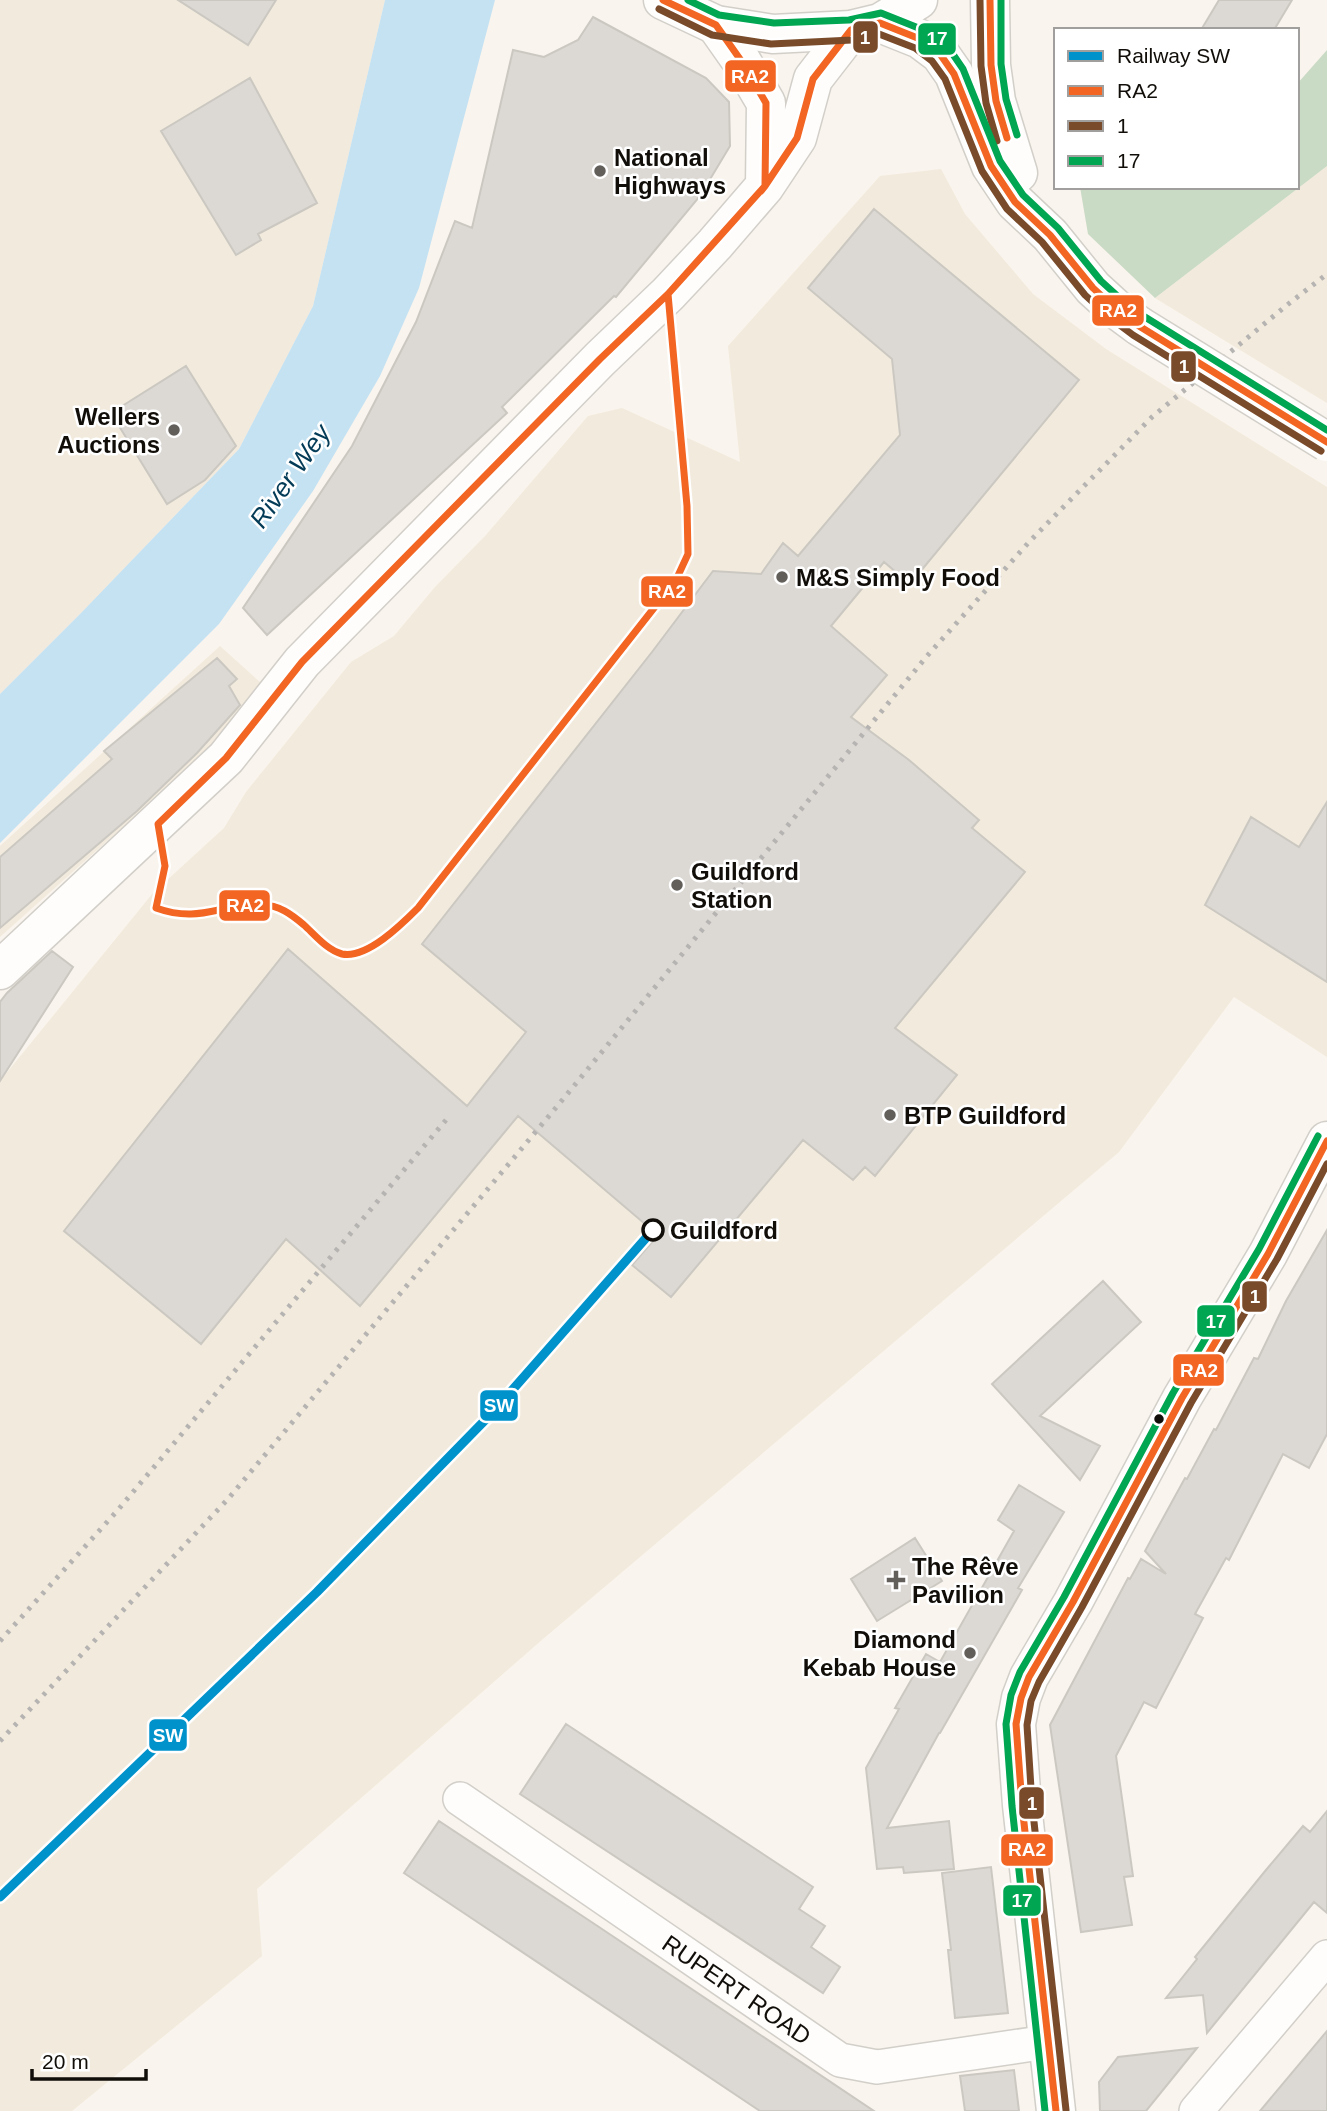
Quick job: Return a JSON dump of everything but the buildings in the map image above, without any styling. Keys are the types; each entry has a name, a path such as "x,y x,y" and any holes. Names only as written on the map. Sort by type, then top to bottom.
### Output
{"street":[{"path":"663,0 716,25 773,34 865,26 920,39 940,54 954,75 991,166 1015,202 1050,235 1093,288 1139,326 1327,442"},
{"path":"0,970 226,758 302,662 600,359 668,294 765,186 797,138 813,79 865,26 918,0"},
{"path":"990,0 991,65 996,101 1021,182 1050,235"},
{"path":"716,25 766,103 765,186"},
{"path":"1056,2111 1022,1805 1016,1724 1021,1698 1029,1677 1073,1602 1182,1398 1268,1254 1327,1141"},
{"name":"RUPERT ROAD","path":"460,1799 840,2060 877,2067 1047,2042"},
{"path":"1196,2111 1327,1957"}],"shaded area":[{"path":"0,0 385,0 313,306 239,449 0,694"},
{"path":"1327,166 1327,403 1155,298"},
{"path":"941,169 965,214 1033,294 1106,349 1327,487 1327,1057 1234,997 1119,1152 543,1639 257,1889 262,1956 72,2111 0,2111 0,1081 153,893 224,828 246,792 351,662 394,636 435,587 486,535 588,416 622,408 740,462 728,346 880,176"},
{"path":"220,646 261,683 211,748 0,937 0,846"}],"green space":[{"path":"1327,50 1327,166 1299,187 1299,82"},
{"path":"1080,189 1297,189 1155,298 1088,234"}],"water":[{"name":"River Wey","path":"385,0 495,0 419,288 380,376 313,491 219,624 0,843 0,694 239,449 313,306"}],"railway":[{"path":"0,1741 228,1499 564,1098 927,656 1030,541 1152,417 1327,274"},
{"path":"0,1641 117,1511 446,1120"}],"rail line":[{"name":"SW","path":"0,1897 317,1592 493,1412 653,1230"}],"transit line":[{"name":"RA2","path":"663,0 716,25 766,103 765,186 761,191"},
{"name":"17","path":"688,0 719,15 774,23 849,20 881,13 926,31 948,47 963,69 1000,161 1023,195 1058,228 1101,281 1145,317 1327,430"},
{"name":"1","path":"980,0 981,66 986,103 997,141"},
{"name":"RA2","path":"990,0 991,65 996,101 1007,138"},
{"name":"17","path":"1001,0 1001,64 1006,99 1017,135"},
{"name":"1","path":"659,9 712,35 771,44 852,40 879,34 915,48 932,61 945,79 982,171 1007,209 1042,242 1085,295 1133,335 1321,451"},
{"name":"RA2","path":"668,294 765,186 797,138 813,79 851,30 880,23 920,39 940,54 954,74 991,166 1015,202 1050,235 1093,288 1139,326 1327,442"},
{"name":"RA2","path":"668,294 687,506 688,554 676,580 418,908 373,946 352,954 342,954 331,949 294,917 274,907 247,905 198,914 156,908 165,866 158,824 226,758 302,662 600,359 668,294"},
{"name":"17","path":"1045,2111 1012,1806 1006,1724 1011,1695 1020,1672 1064,1597 1173,1393 1259,1249 1318,1136"},
{"name":"RA2","path":"1056,2111 1022,1805 1016,1724 1021,1698 1029,1677 1073,1602 1182,1398 1268,1254 1327,1141"},
{"name":"1","path":"1066,2110 1032,1804 1027,1725 1031,1701 1191,1403 1277,1259 1327,1164"}],"place":[{"name":"National Highways","path":"600,171"},
{"name":"Wellers Auctions","path":"174,430"},
{"name":"M&S Simply Food","path":"782,577"},
{"name":"Guildford Station","path":"677,885"},
{"name":"BTP Guildford","path":"890,1115"},
{"name":"Guildford","path":"653,1230"},
{"name":"The Rêve Pavilion","path":"896,1580"},
{"name":"Diamond Kebab House","path":"970,1653"}]}
